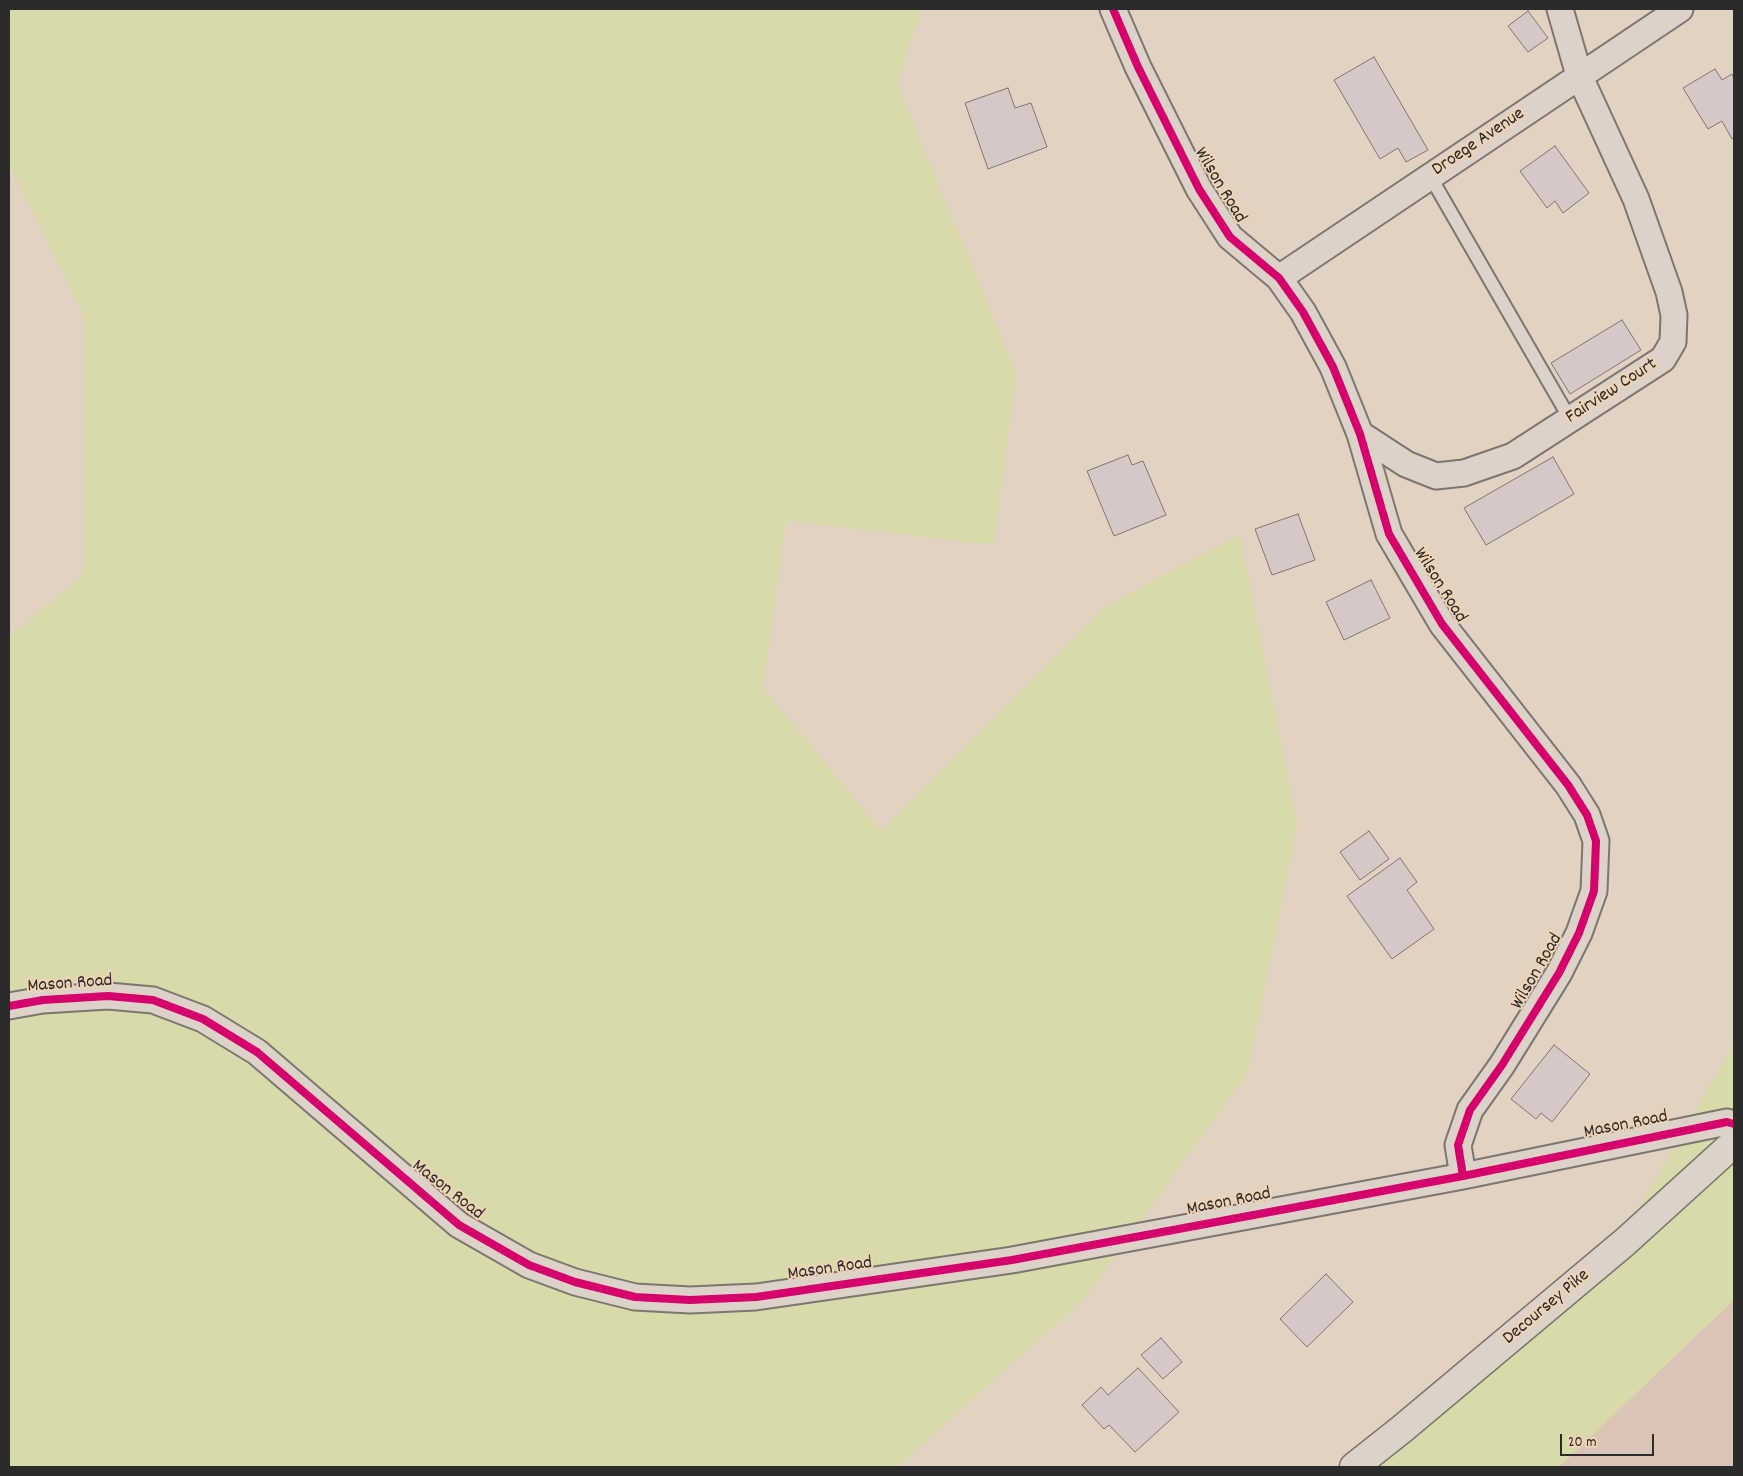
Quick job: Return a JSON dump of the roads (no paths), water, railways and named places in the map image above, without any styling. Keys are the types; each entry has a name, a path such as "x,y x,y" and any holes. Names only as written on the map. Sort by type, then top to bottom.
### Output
{"main road":[{"name":"Decoursey Pike","path":"1354,1467 1402,1430 1625,1242 1734,1143"}],"street":[{"name":"Wilson Road","path":"1113,9 1138,67 1199,189 1230,237 1279,278 1303,312 1333,366 1360,434 1388,534 1442,624 1568,786 1587,815 1596,841 1594,891 1579,934 1559,973 1507,1057 1470,1110 1458,1145 1462,1176"},
{"name":"Fairview Court","path":"1360,434 1406,464 1436,476 1464,473 1513,456 1663,359 1673,342 1674,315 1669,292 1636,199 1579,76 1560,9"},
{"name":"Droege Avenue","path":"1279,278 1680,9"},
{"name":"Mason Road","path":"9,1006 43,1000 108,996 153,1000 203,1019 257,1052 459,1225 529,1265 576,1282 635,1297 690,1300 756,1297 1012,1260 1462,1176 1727,1122 1734,1124"}],"lane":[{"path":"1430,176 1570,420"}]}
